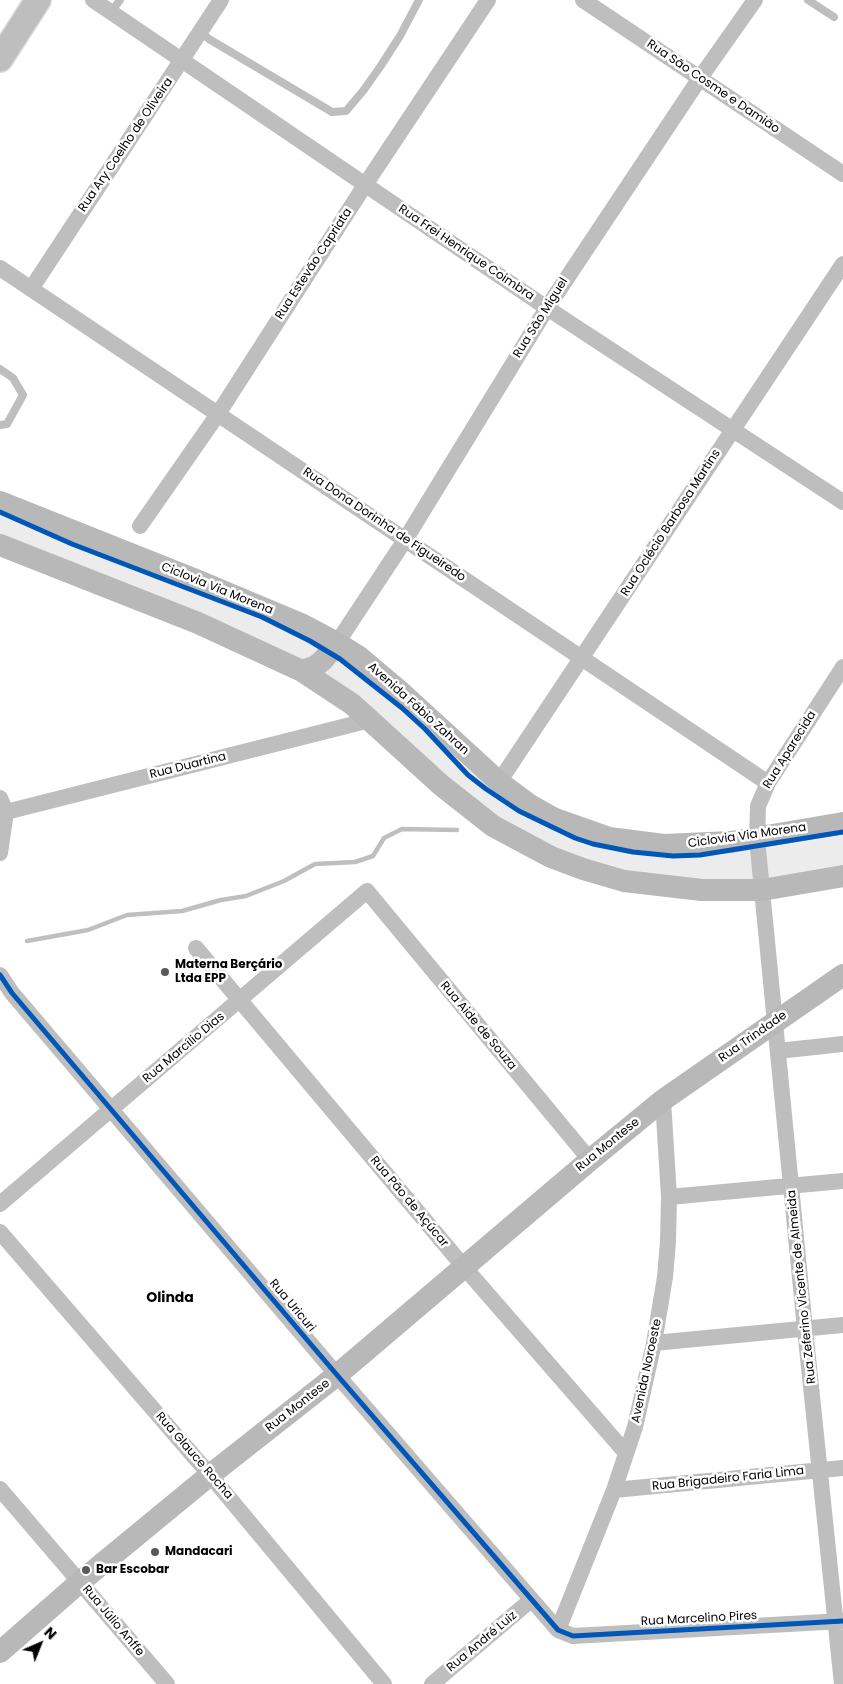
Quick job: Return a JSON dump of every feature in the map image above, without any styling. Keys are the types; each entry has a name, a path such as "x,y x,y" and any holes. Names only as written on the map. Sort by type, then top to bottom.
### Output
{"main road":[{"path":"0,59 38,0"},
{"name":"Avenida Fábio Zahran","path":"0,502 303,625 337,643 358,656 403,694 500,782 530,805 555,819 609,838 664,845 757,839 843,823"},
{"path":"0,545 198,623 302,671 352,704 441,785 493,826 551,857 583,870 624,881 702,890 762,890 843,876"},
{"path":"302,671 316,666 337,643"},
{"name":"Rua Trindade","path":"663,1100 843,975"},
{"name":"Rua Montese","path":"0,1652 80,1582 210,1475 337,1375 663,1100"}],"street":[{"name":"Rua Frei Henrique Coimbra","path":"93,0 116,6 182,60 547,308 843,502"},
{"name":"Rua Ary Coelho de Oliveira","path":"31,289 221,0"},
{"name":"Rua Estevão Capriata","path":"140,526 218,414 365,184 488,0"},
{"name":"Rua São Cosme e Damião","path":"583,0 843,174"},
{"name":"Rua São Miguel","path":"337,643 405,540 547,308 700,78 755,0"},
{"name":"Rua Oclécio Barbosa Martins","path":"500,782 843,264"},
{"name":"Rua Dona Dorinha de Figueiredo","path":"0,268 768,783"},
{"name":"Rua Aparecida","path":"762,890 757,839 758,806 768,783 843,667"},
{"name":"Rua Duartina","path":"3,805 370,720"},
{"path":"0,853 3,805"},
{"name":"Rua Zeferino Vicente de Almeida","path":"762,890 805,1329 840,1622 842,1684"},
{"name":"Rua Marcílio Dias","path":"0,1204 367,891"},
{"name":"Rua Aide de Souza","path":"367,891 590,1160"},
{"name":"Rua Pão de Açúcar","path":"196,948 464,1267 626,1453"},
{"name":"Rua Uricuri","path":"0,975 12,994 337,1375 558,1630"},
{"path":"778,1051 843,1044"},
{"name":"Avenida Noroeste","path":"558,1630 614,1490 635,1427 654,1343 665,1277 668,1242 669,1197 663,1100"},
{"path":"669,1197 843,1181"},
{"name":"Rua Glauce Rocha","path":"0,1232 210,1475 384,1684"},
{"path":"654,1343 843,1325"},
{"name":"Rua Brigadeiro Faria Lima","path":"614,1490 843,1468"},
{"name":"Rua Júlio Anffe","path":"0,1489 167,1684"},
{"name":"Rua André Luiz","path":"432,1684 531,1600"},
{"name":"Rua Marcelino Pires","path":"558,1630 573,1636 840,1622"}],"lane":[{"path":"201,32 209,39 332,112 346,111 363,91 400,36 419,0"},
{"path":"808,0 834,17"},
{"path":"0,369 13,378 22,396 7,424 0,425"}],"shaded area":[{"path":"0,510 331,646 553,825 751,846 757,882 705,885 585,866 496,821 373,715 0,540"},
{"path":"843,829 843,868 765,882 761,844"}],"waterway":[{"path":"27,941 88,930 127,915 182,911 221,900 246,896 284,881 315,864 355,862 373,856 384,838 402,829 457,830"}],"cycle path":[{"name":"Ciclovia Via Morena","path":"0,512 72,544 262,617 310,641 340,659 402,708 425,729 468,775 486,789 519,811 575,838 593,844 633,852 673,856 700,855 843,832"},
{"path":"0,975 12,993 337,1375 558,1630 573,1636 843,1621"}],"place":[{"name":"Materna Berçário Ltda EPP","path":"165,972"},
{"name":"Mandacari","path":"155,1552"},
{"name":"Bar Escobar","path":"86,1570"}],"district":[{"name":"Olinda","path":"170,1298"}]}
